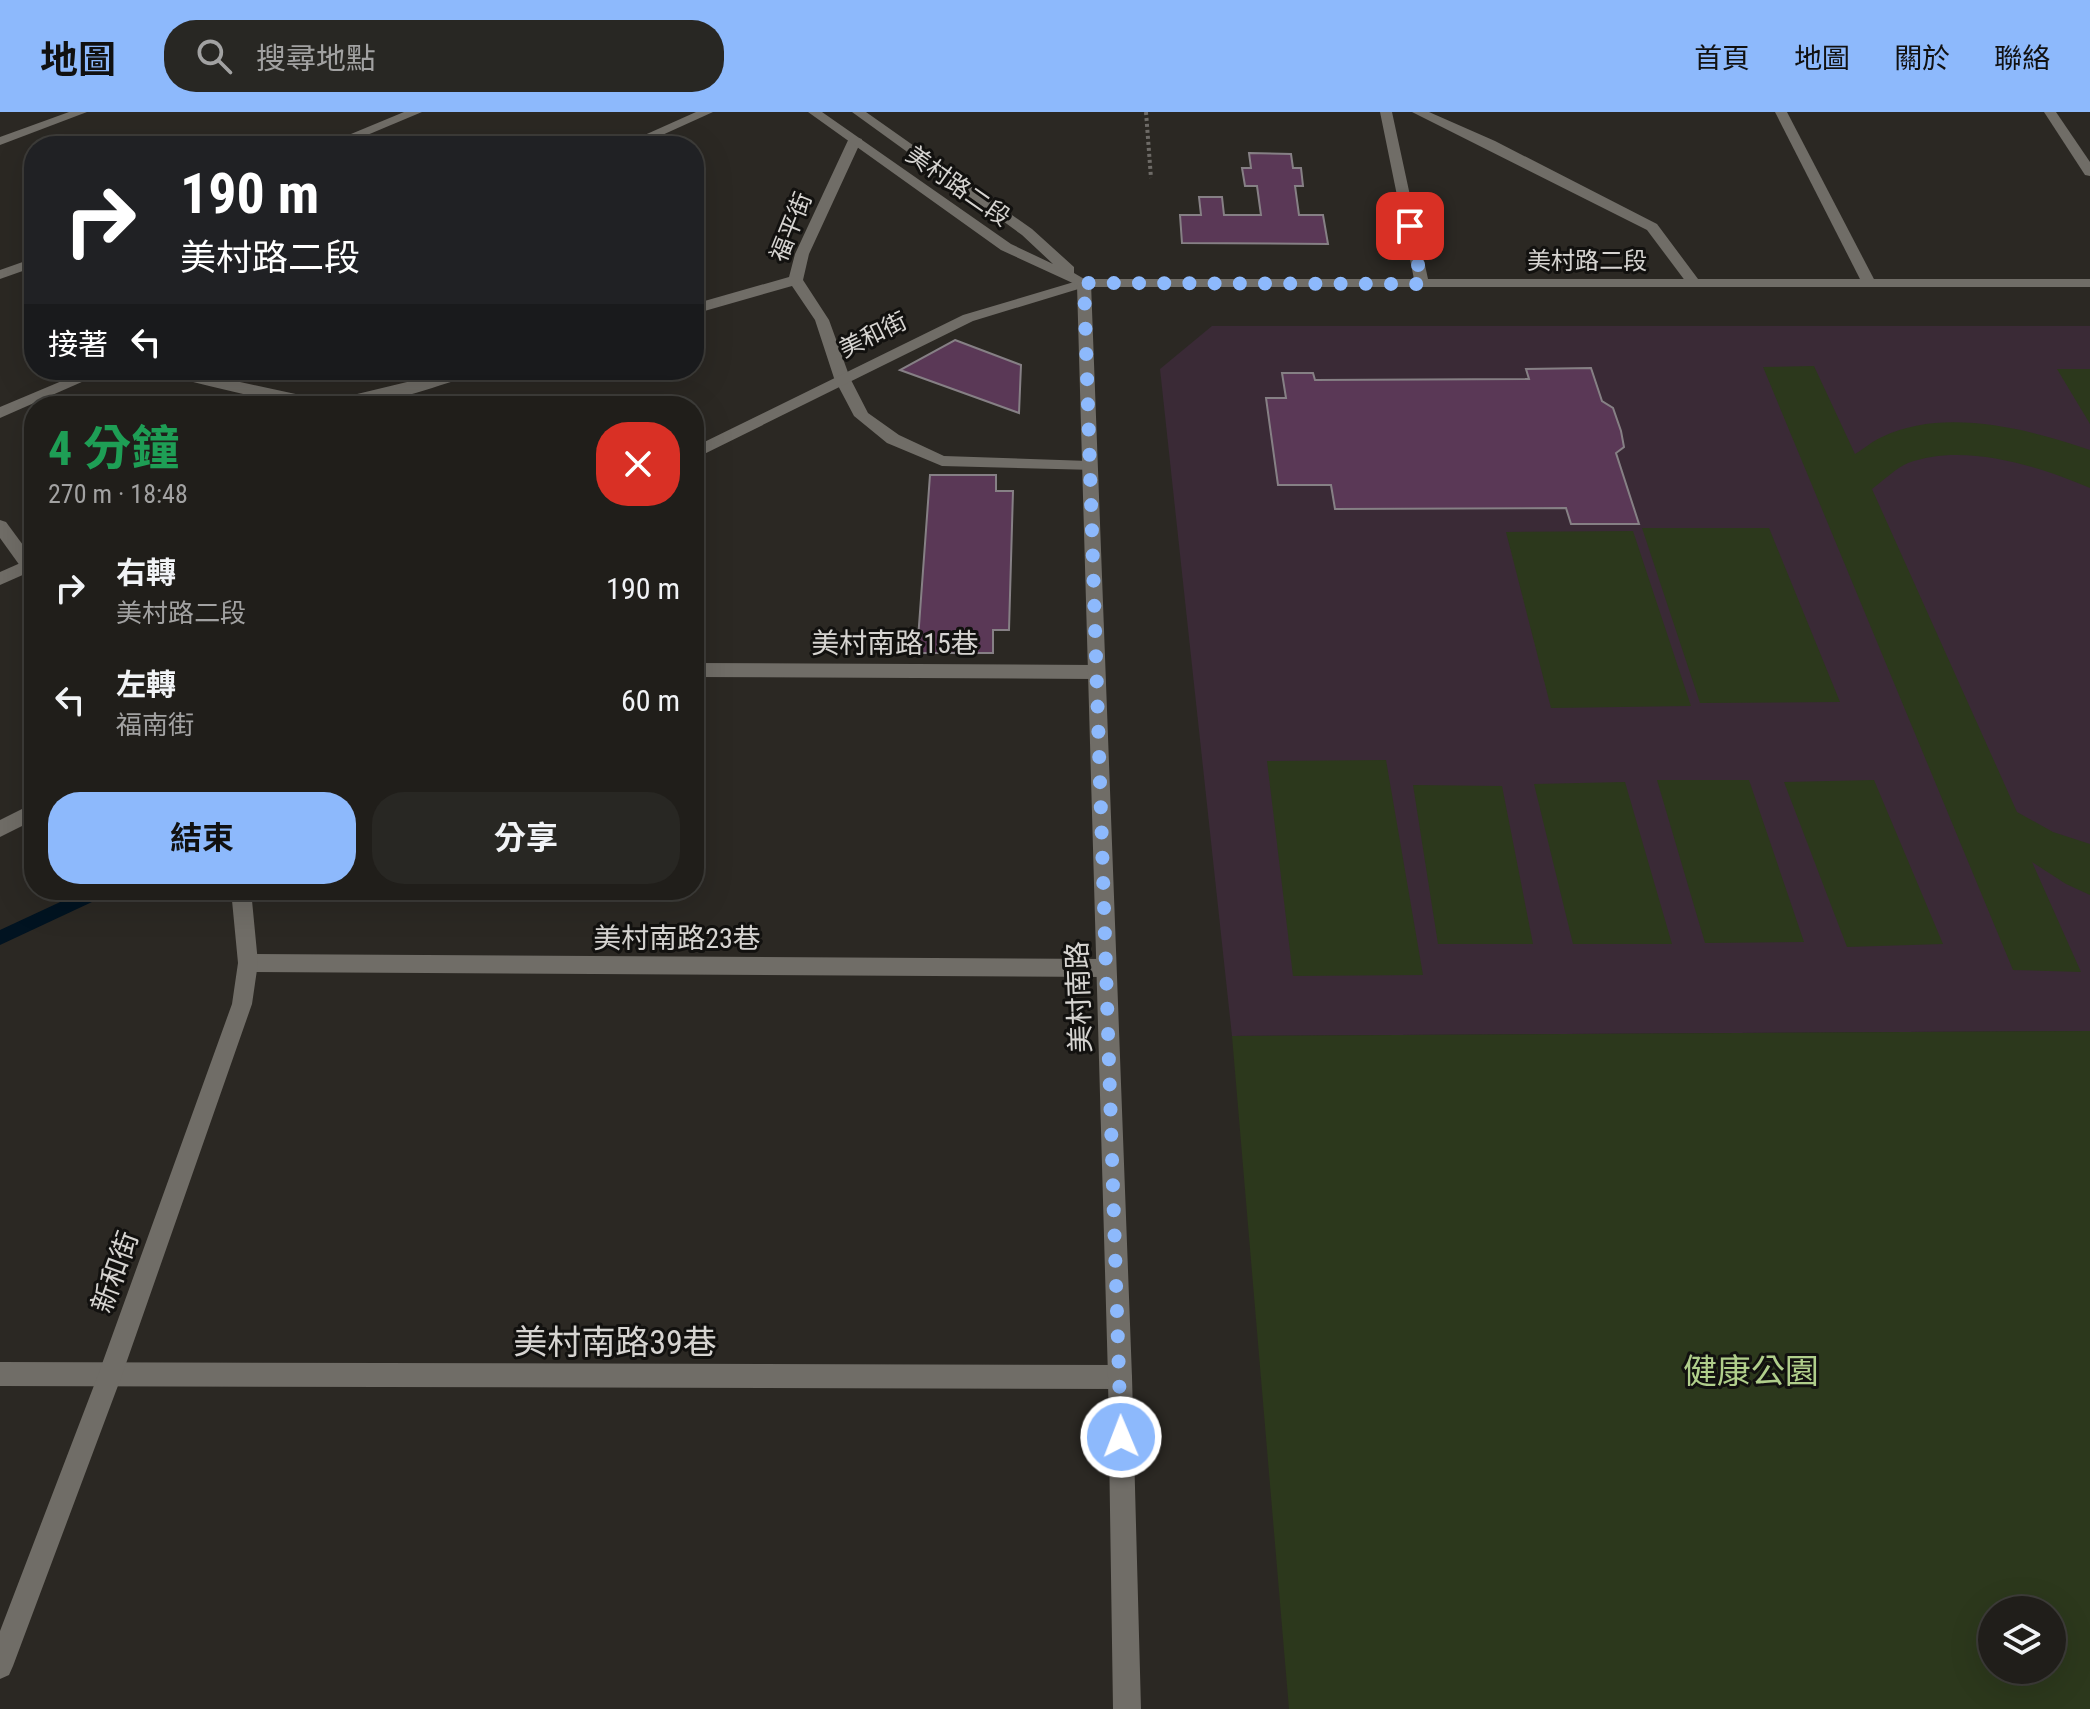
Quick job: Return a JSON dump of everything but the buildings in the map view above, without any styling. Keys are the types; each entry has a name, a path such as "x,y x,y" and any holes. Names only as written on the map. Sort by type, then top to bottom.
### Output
{"street":[{"path":"0,141 81,112"},
{"path":"355,136 416,112"},
{"path":"651,136 707,112"},
{"name":"美村路二段","path":"814,112 1006,247 1084,283 2090,283"},
{"name":"美村路二段","path":"858,112 1027,232 1084,283"},
{"path":"1386,112 1422,284"},
{"path":"1418,112 1490,144 1652,227 1694,283"},
{"path":"1781,112 1869,283"},
{"path":"2050,112 2090,172"},
{"name":"福平街","path":"704,306 796,280 802,254 855,139"},
{"path":"0,275 24,266"},
{"path":"796,280 822,320 842,378 862,416 893,439 942,461 1089,466"},
{"name":"美和街","path":"704,449 968,318 1084,283"},
{"name":"美村南路","path":"1084,283 1120,1377 1127,1709"},
{"path":"40,396 78,380"},
{"path":"204,380 271,396"},
{"path":"376,396 439,380"},
{"path":"0,413 24,403"},
{"path":"0,526 24,558"},
{"path":"0,579 24,571"},
{"name":"美村南路15巷","path":"704,670 1095,672"},
{"path":"0,829 24,816"},
{"name":"新和街","path":"0,1666 110,1375 242,1004 248,963 242,900"},
{"name":"美村南路23巷","path":"248,963 1106,968"},
{"name":"美村南路39巷","path":"0,1374 1120,1377"}],"path":[{"path":"1146,112 1151,178"}],"shaded area":[{"path":"1212,326 2090,326 2090,1031 1232,1036 1160,369"}],"green space":[{"path":"1814,366 1855,454 1878,439 1906,428 1959,422 2014,429 2090,450 2090,488 2000,459 1953,455 1908,463 1872,489 2017,812 2053,832 2090,844 2090,895 2032,862 2081,972 2013,970 1763,367"},
{"path":"2057,369 2090,369 2090,424"},
{"path":"1642,528 1769,528 1840,702 1700,703"},
{"path":"1633,531 1691,706 1551,708 1506,532"},
{"path":"1386,760 1423,975 1293,976 1267,761"},
{"path":"1657,780 1749,780 1804,942 1705,943"},
{"path":"1874,780 1943,944 1847,947 1784,782"},
{"path":"1625,782 1672,944 1573,944 1534,784"},
{"path":"1413,785 1502,786 1533,944 1438,944"},
{"name":"健康公園","path":"2090,1031 2090,1709 1289,1709 1232,1036"}],"waterway":[{"path":"0,938 80,900"}],"route":[{"path":"1121,1437 1084,283 1422,284 1410,226"}]}
